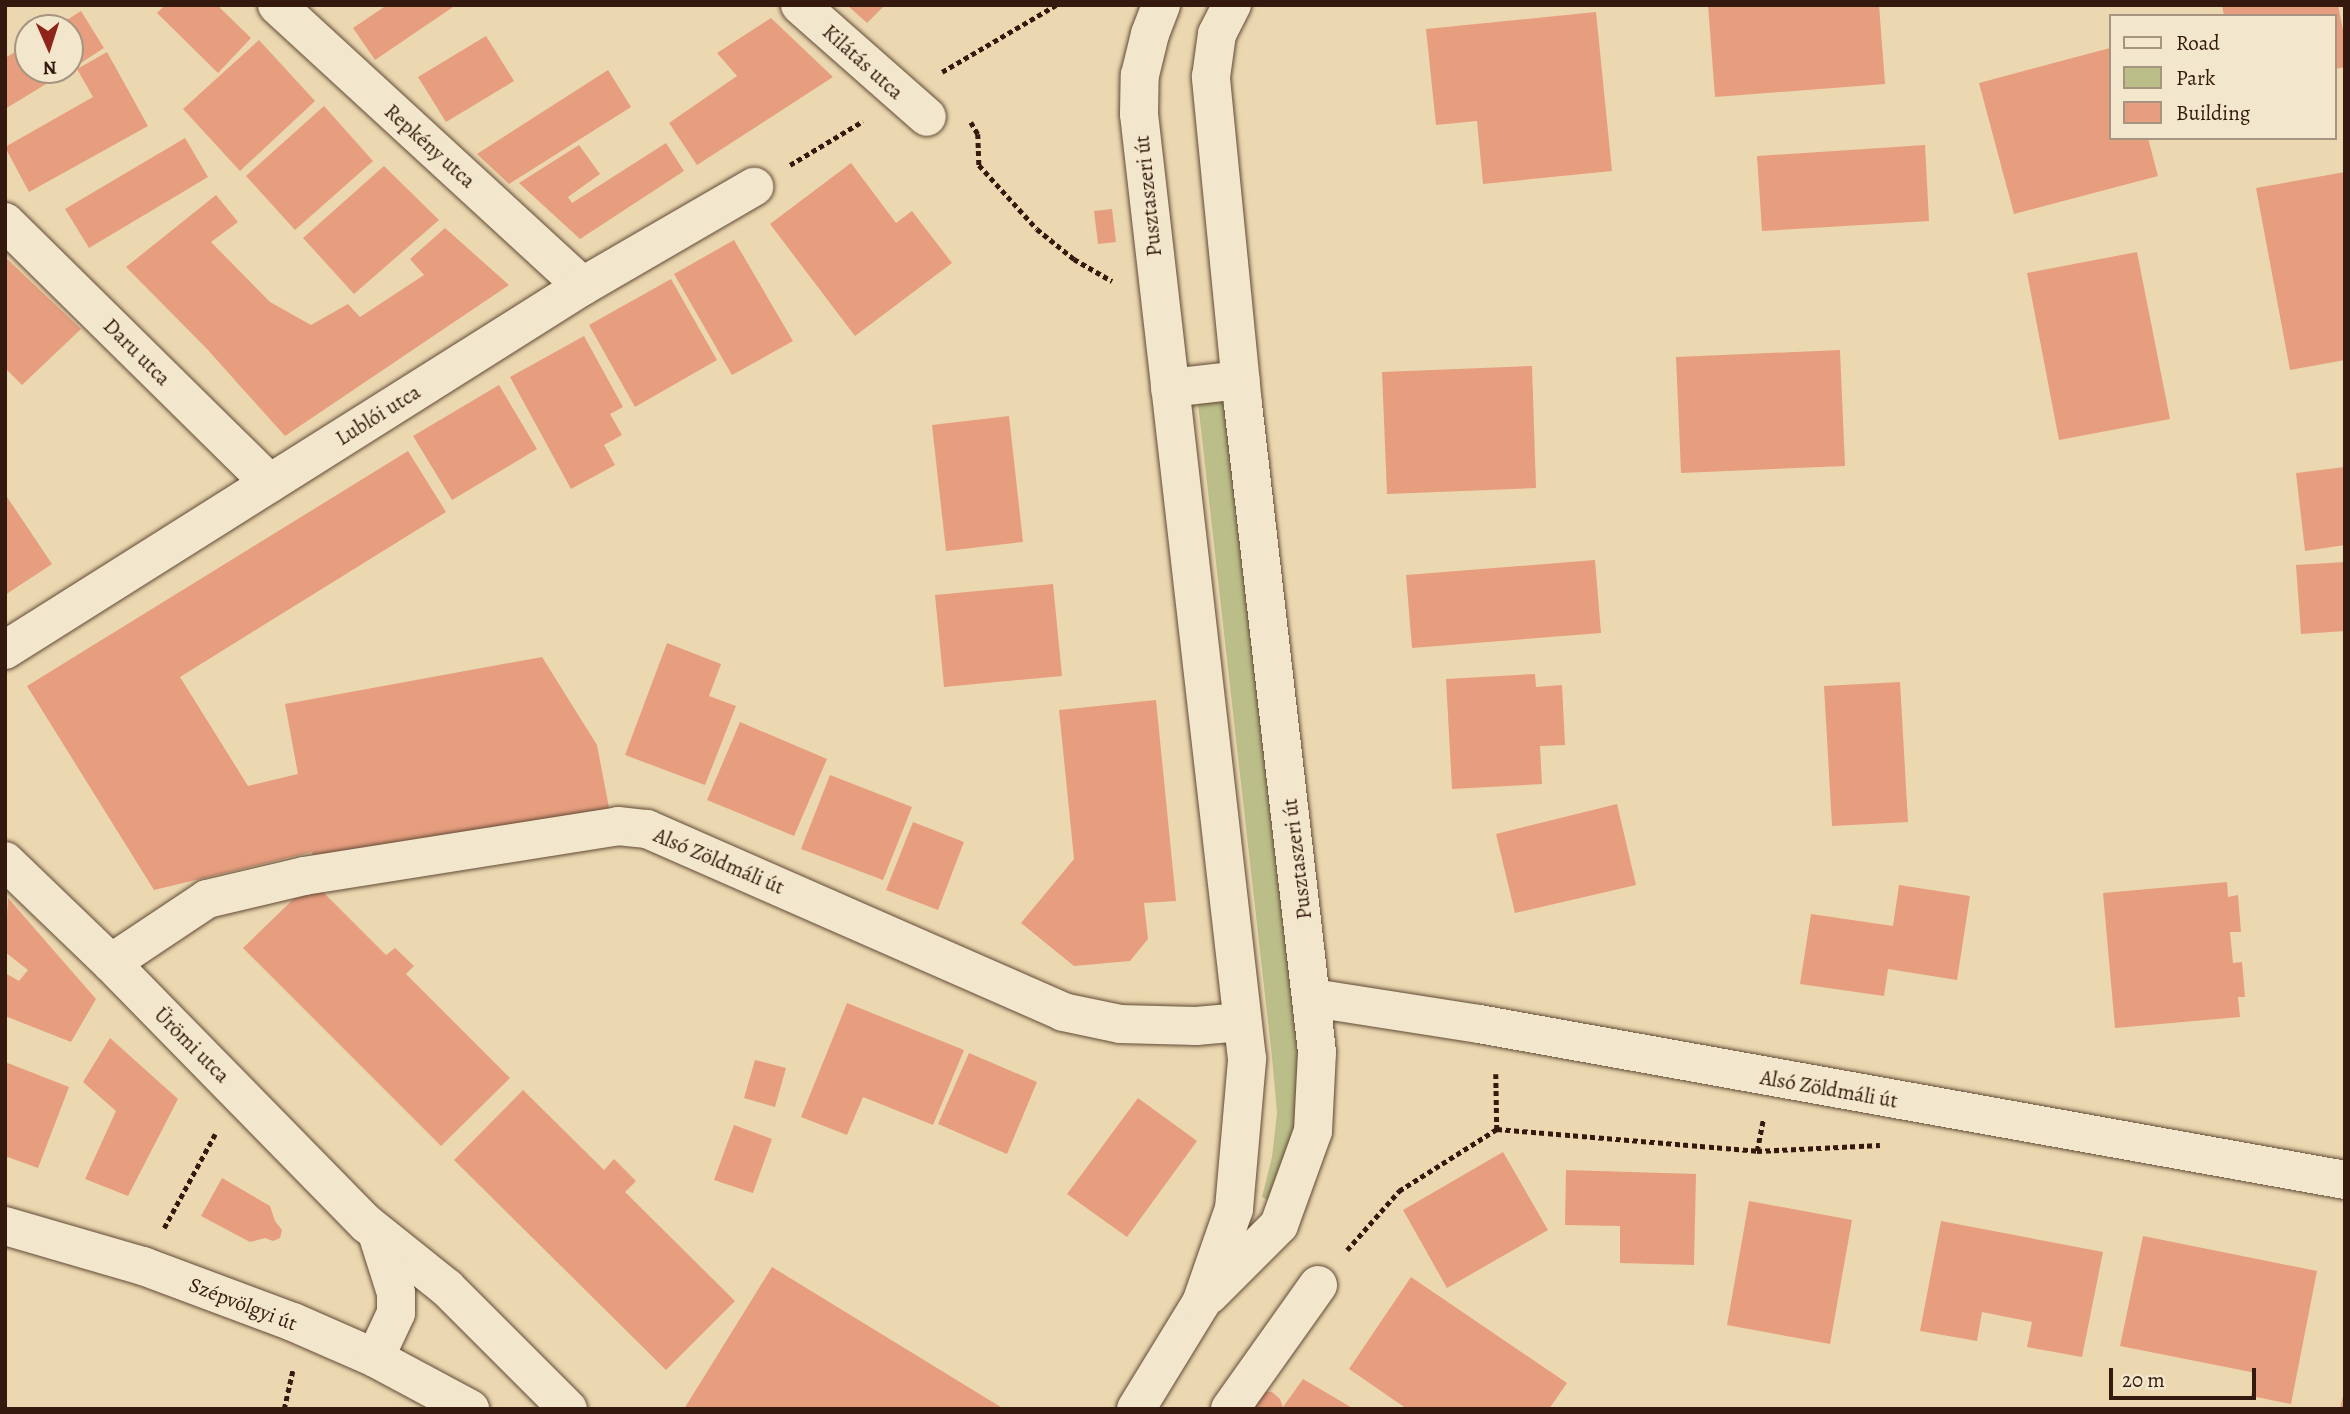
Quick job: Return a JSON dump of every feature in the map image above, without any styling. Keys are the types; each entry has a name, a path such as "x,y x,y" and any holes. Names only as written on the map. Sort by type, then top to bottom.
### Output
{"street":[{"name":"Repkény utca","path":"277,5 583,286"},
{"name":"Kilátás utca","path":"800,5 927,117"},
{"name":"Pusztaszeri út","path":"1136,1409 1201,1303 1234,1209 1247,1059 1139,114 1140,75 1150,34 1161,5"},
{"name":"Pusztaszeri út","path":"1201,1303 1279,1225 1313,1131 1317,1052 1241,380 1211,77 1217,34 1232,5"},
{"name":"Lublói utca","path":"5,650 583,286 754,187"},
{"name":"Daru utca","path":"5,222 270,483"},
{"path":"1170,388 1241,380"},
{"name":"Alsó Zöldmáli út","path":"111,962 207,900 304,876 618,825 647,829 1063,1012 1120,1024 1196,1026 1242,1022"},
{"name":"Ürömi utca","path":"5,861 111,962 377,1233 447,1289 568,1409"},
{"name":"Alsó Zöldmáli út","path":"1313,998 1494,1027 2345,1180"},
{"name":"Szépvölgyi út","path":"5,1226 143,1266 293,1322 375,1359 470,1409"},
{"name":"Ürömi utca","path":"375,1359 396,1313 396,1293 377,1233"},
{"path":"1230,1409 1329,1271"}],"path":[{"path":"943,72 950,83"},
{"path":"968,116 978,134 979,165 1037,229 1074,258 1160,310"},
{"path":"1494,1027 1497,1129"},
{"path":"143,1266 238,1092"},
{"path":"1329,1271 1399,1191 1497,1129 1757,1151 1885,1144"},
{"path":"284,1409 293,1368"}],"green space":[{"path":"1230,398 1303,1054 1302,1109 1272,1202 1262,1197 1272,1157 1277,1113 1272,1057 1198,403"}],"building":[{"path":"165,5 217,5 251,38 218,73 157,13"},
{"path":"387,5 456,5 375,60 353,28"},
{"path":"847,5 885,5 867,23"},
{"path":"1708,5 1879,5 1885,84 1715,97"},
{"path":"2222,5 2338,5 2345,40 2345,67 2336,69 2336,14 2224,14"},
{"path":"1596,12 1612,171 1483,184 1477,121 1436,125 1426,29"},
{"path":"84,16 104,48 84,61"},
{"path":"771,18 833,77 697,165 669,123 737,76 717,53"},
{"path":"486,36 514,81 446,122 418,77"},
{"path":"259,40 315,101 240,171 183,109"},
{"path":"2108,49 2108,140 2149,140 2158,176 2014,214 1979,83"},
{"path":"107,52 148,126 29,192 5,147 93,97 84,81 84,65"},
{"path":"14,53 14,84 46,84 5,109 5,58"},
{"path":"608,70 631,107 509,184 477,154"},
{"path":"324,106 373,161 295,230 246,176"},
{"path":"185,138 208,177 89,248 65,209"},
{"path":"666,143 684,171 580,239 519,183 579,145 600,174 568,197 572,203"},
{"path":"1925,145 1929,221 1762,231 1757,156"},
{"path":"851,163 896,223 912,211 952,263 855,336 770,224"},
{"path":"384,166 439,220 354,294 303,238"},
{"path":"2345,172 2345,360 2290,370 2256,188"},
{"path":"216,195 238,222 211,242 270,302 311,325 348,304 360,317 424,275 410,259 445,228 509,285 285,436 207,349 126,267"},
{"path":"1112,209 1116,242 1098,244 1094,211"},
{"path":"734,240 793,341 732,375 674,274"},
{"path":"2137,252 2170,419 2059,440 2027,273"},
{"path":"5,257 81,329 22,385 5,368"},
{"path":"671,279 717,360 635,407 589,325"},
{"path":"584,336 623,407 610,414 622,435 604,445 615,465 571,489 510,377"},
{"path":"1840,350 1845,466 1681,473 1676,357"},
{"path":"1532,366 1536,488 1387,494 1382,372"},
{"path":"499,385 537,449 452,500 413,436"},
{"path":"1009,416 1023,542 946,551 932,425"},
{"path":"408,451 446,512 180,677 248,786 298,774 285,704 542,657 597,745 610,813 315,867 312,852 154,890 27,686"},
{"path":"2345,467 2345,545 2305,551 2296,473"},
{"path":"5,494 52,564 5,595"},
{"path":"1595,560 1601,633 1412,648 1406,575"},
{"path":"2345,562 2345,631 2301,634 2296,565"},
{"path":"1053,584 1062,676 944,687 935,595"},
{"path":"667,643 721,664 709,696 736,706 705,785 625,755"},
{"path":"1535,674 1536,687 1562,685 1565,745 1540,746 1542,784 1452,789 1446,679"},
{"path":"1900,682 1908,822 1832,826 1824,686"},
{"path":"1156,700 1176,901 1144,903 1148,939 1130,961 1074,966 1021,923 1074,859 1059,710"},
{"path":"740,722 827,759 794,836 707,800"},
{"path":"830,775 912,807 883,880 801,849"},
{"path":"1617,804 1636,885 1515,913 1496,834"},
{"path":"913,822 964,842 938,910 886,890"},
{"path":"312,881 386,955 395,948 414,966 406,974 510,1078 441,1146 243,948"},
{"path":"2227,882 2228,897 2238,895 2241,932 2230,932 2233,963 2242,962 2245,997 2238,997 2240,1017 2115,1028 2103,893"},
{"path":"1899,885 1970,896 1957,980 1888,969 1884,996 1800,984 1811,914 1893,926"},
{"path":"8,898 96,999 71,1042 5,1016 5,973 19,981 28,970 5,952"},
{"path":"847,1003 964,1050 933,1125 863,1097 847,1135 801,1117"},
{"path":"110,1038 178,1099 128,1196 85,1179 116,1111 83,1082"},
{"path":"969,1053 1037,1082 1007,1154 938,1124"},
{"path":"755,1060 786,1068 775,1107 744,1098"},
{"path":"5,1062 69,1087 38,1168 5,1156"},
{"path":"523,1090 604,1170 614,1159 636,1181 625,1192 735,1301 666,1370 454,1160"},
{"path":"1138,1098 1197,1141 1127,1237 1067,1194"},
{"path":"734,1125 772,1139 753,1193 714,1180"},
{"path":"1503,1152 1548,1230 1447,1288 1403,1210"},
{"path":"1566,1170 1696,1174 1694,1265 1620,1263 1620,1226 1565,1225"},
{"path":"222,1178 270,1206 275,1221 282,1230 280,1238 250,1242 201,1216"},
{"path":"1749,1201 1852,1220 1830,1344 1727,1325"},
{"path":"1941,1221 2103,1252 2082,1357 2027,1347 2032,1322 1982,1312 1977,1341 1920,1331"},
{"path":"2143,1236 2317,1271 2291,1404 2251,1396 2256,1373 2120,1346"},
{"path":"772,1267 1004,1409 684,1409"},
{"path":"1411,1277 1567,1383 1549,1409 1407,1409 1349,1369"},
{"path":"1303,1379 1354,1409 1237,1409 1258,1391 1272,1392 1280,1399 1283,1407"},
{"path":"2344,1391 2345,1409 2340,1409"}]}
